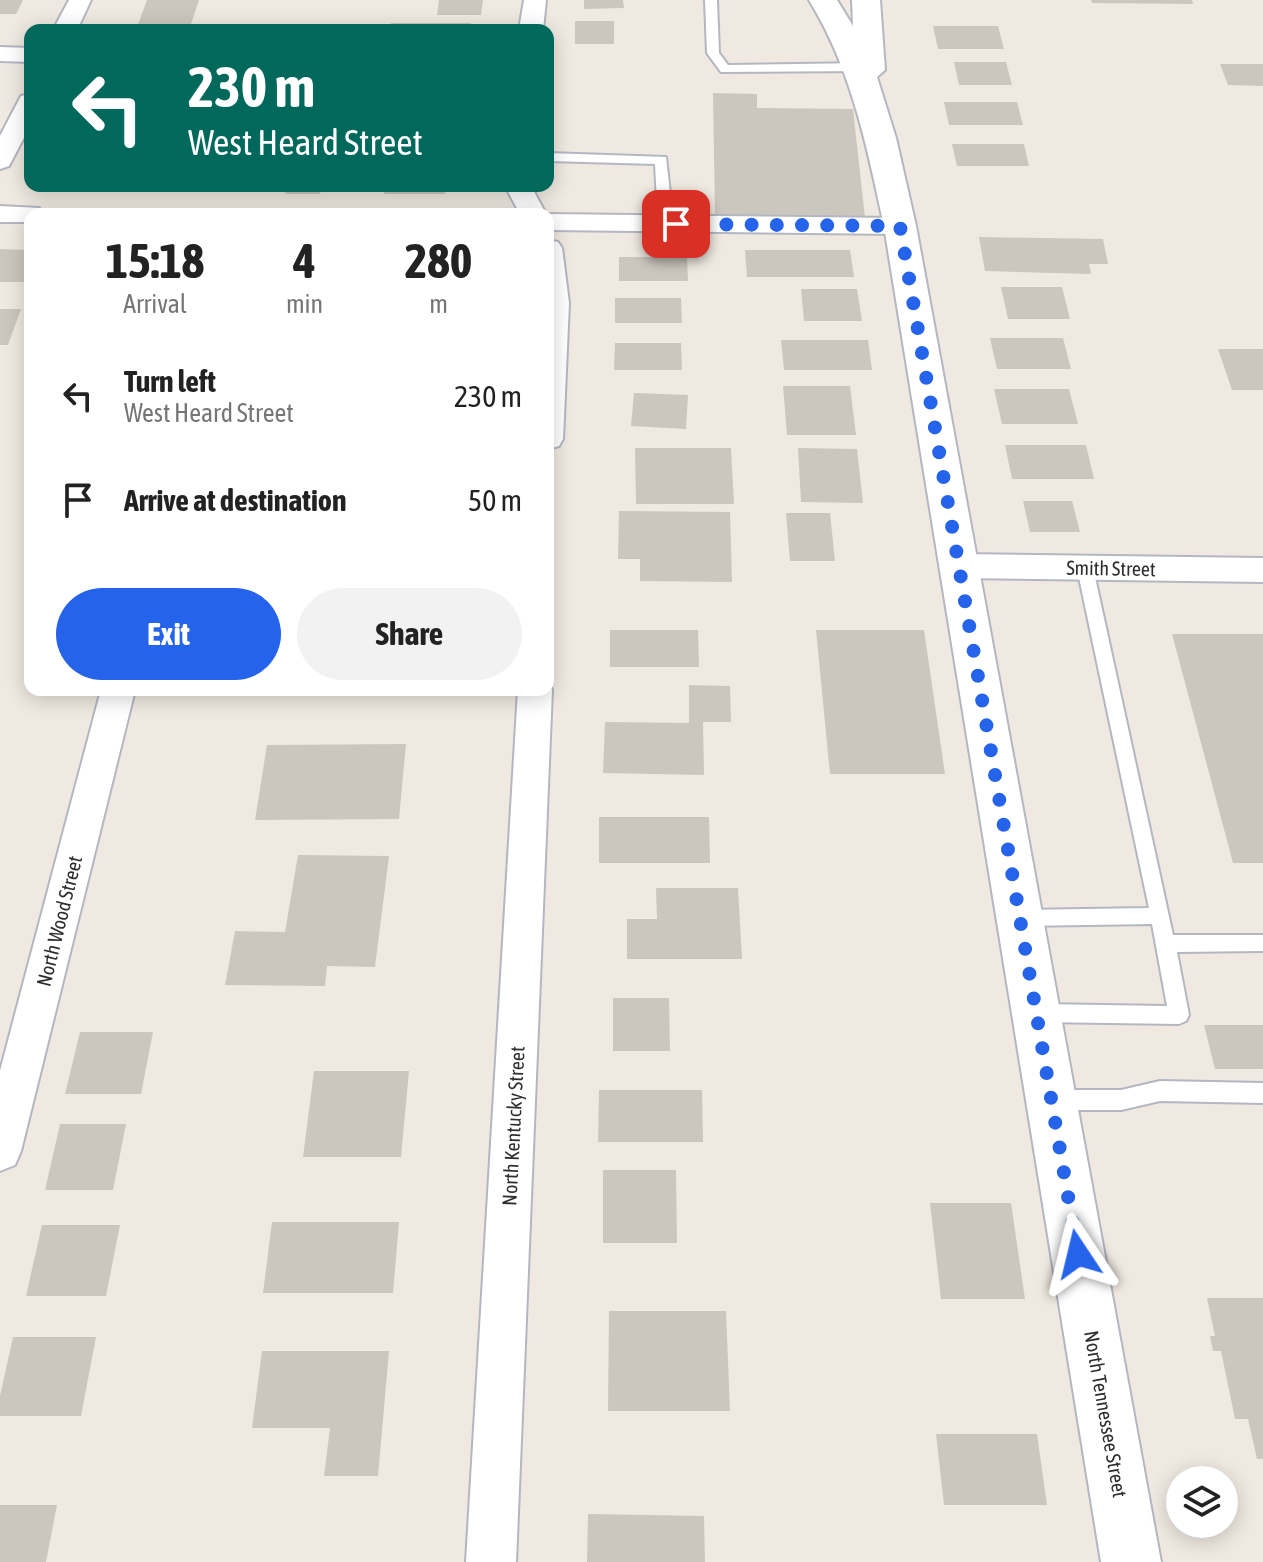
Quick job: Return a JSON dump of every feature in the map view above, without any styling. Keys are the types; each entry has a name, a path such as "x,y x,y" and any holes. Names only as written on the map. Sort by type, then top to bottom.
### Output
{"street":[{"path":"68,24 80,0"},
{"path":"532,24 535,0"},
{"name":"North Tennessee Street","path":"823,0 864,67 900,226 1131,1562"},
{"path":"864,67 866,0"},
{"path":"0,54 24,55"},
{"path":"0,161 24,113"},
{"path":"0,214 24,214"},
{"path":"554,222 900,226"},
{"path":"554,295 554,322"},
{"name":"Smith Street","path":"959,566 1263,570"},
{"name":"North Wood Street","path":"0,1151 116,696"},
{"name":"North Kentucky Street","path":"491,1562 535,696"}],"lane":[{"path":"711,0 713,53 725,69 864,67"},
{"path":"554,157 661,160 664,202"},
{"path":"1037,1013 1179,1015 1085,568"},
{"path":"1020,918 1160,916"},
{"path":"1165,944 1263,943"},
{"path":"1051,1100 1121,1100 1160,1091 1263,1093"}],"building":[{"path":"0,0 23,0 16,14 0,14"},
{"path":"147,0 199,0 191,24 138,24"},
{"path":"439,0 483,0 481,15 437,15"},
{"path":"584,0 623,0 624,8 584,9"},
{"path":"1091,0 1192,0 1193,4 1092,3"},
{"path":"575,21 614,21 614,44 575,44"},
{"path":"391,23 471,23 471,24"},
{"path":"933,26 998,26 1004,49 938,49"},
{"path":"954,62 1006,62 1012,85 959,85"},
{"path":"1220,64 1263,64 1263,86 1228,85"},
{"path":"713,93 757,94 757,108 853,109 865,218 715,216"},
{"path":"944,102 1017,102 1023,125 949,125"},
{"path":"952,144 1024,144 1029,166 957,166"},
{"path":"286,192 320,192 320,194"},
{"path":"384,192 445,192 445,194"},
{"path":"979,237 1103,239 1108,264 1089,264 1091,274 985,271"},
{"path":"0,249 24,250 24,282 0,282"},
{"path":"745,250 850,250 854,277 747,277"},
{"path":"619,257 687,257 688,281 619,281"},
{"path":"1001,287 1062,287 1070,319 1008,319"},
{"path":"801,289 857,289 862,321 804,321"},
{"path":"615,298 681,298 682,323 615,323"},
{"path":"0,309 21,309 8,345 0,345"},
{"path":"990,338 1063,338 1071,369 997,369"},
{"path":"781,340 868,340 872,370 784,370"},
{"path":"615,343 681,343 682,370 614,370"},
{"path":"1218,349 1263,349 1263,390 1232,390"},
{"path":"783,386 850,386 856,435 787,435"},
{"path":"994,389 1069,389 1078,424 1002,424"},
{"path":"634,393 688,395 686,429 631,426"},
{"path":"1005,445 1086,445 1094,479 1012,479"},
{"path":"635,448 731,448 734,504 636,504"},
{"path":"798,448 857,449 863,503 801,502"},
{"path":"1023,501 1072,501 1080,532 1030,532"},
{"path":"619,511 730,512 732,582 640,581 640,559 618,559"},
{"path":"786,513 830,513 835,561 790,561"},
{"path":"610,630 698,630 699,667 610,667"},
{"path":"816,630 924,630 945,774 830,774"},
{"path":"1172,634 1263,634 1263,863 1233,863"},
{"path":"689,685 730,686 731,722 703,722 704,775 603,773 605,722 689,723"},
{"path":"406,744 399,819 255,820 267,745"},
{"path":"599,817 709,817 710,863 599,863"},
{"path":"298,855 389,856 375,967 327,966 325,986 225,985 235,931 285,932"},
{"path":"656,888 738,888 742,959 627,959 627,919 657,919"},
{"path":"613,998 669,998 670,1051 613,1051"},
{"path":"1204,1025 1263,1025 1263,1069 1215,1069"},
{"path":"80,1032 153,1032 141,1094 65,1094"},
{"path":"314,1071 409,1071 401,1157 303,1157"},
{"path":"599,1090 702,1090 703,1142 598,1142"},
{"path":"60,1124 126,1124 113,1190 45,1190"},
{"path":"603,1170 676,1170 677,1243 603,1243"},
{"path":"930,1203 1011,1203 1025,1299 941,1299"},
{"path":"272,1222 399,1222 393,1293 263,1293"},
{"path":"42,1225 120,1225 106,1296 26,1296"},
{"path":"1207,1298 1263,1298 1263,1459 1257,1459 1248,1419 1235,1419 1221,1351 1213,1351 1210,1336 1215,1336"},
{"path":"609,1311 726,1311 730,1411 608,1411"},
{"path":"13,1337 96,1337 81,1416 0,1416 0,1396"},
{"path":"262,1351 389,1351 378,1476 324,1476 330,1428 252,1428"},
{"path":"936,1434 1037,1434 1047,1505 944,1505"},
{"path":"0,1505 57,1505 46,1562 0,1562"},
{"path":"588,1514 704,1516 705,1562 587,1562"}],"route":[{"path":"676,224 900,226 1078,1254"}]}
